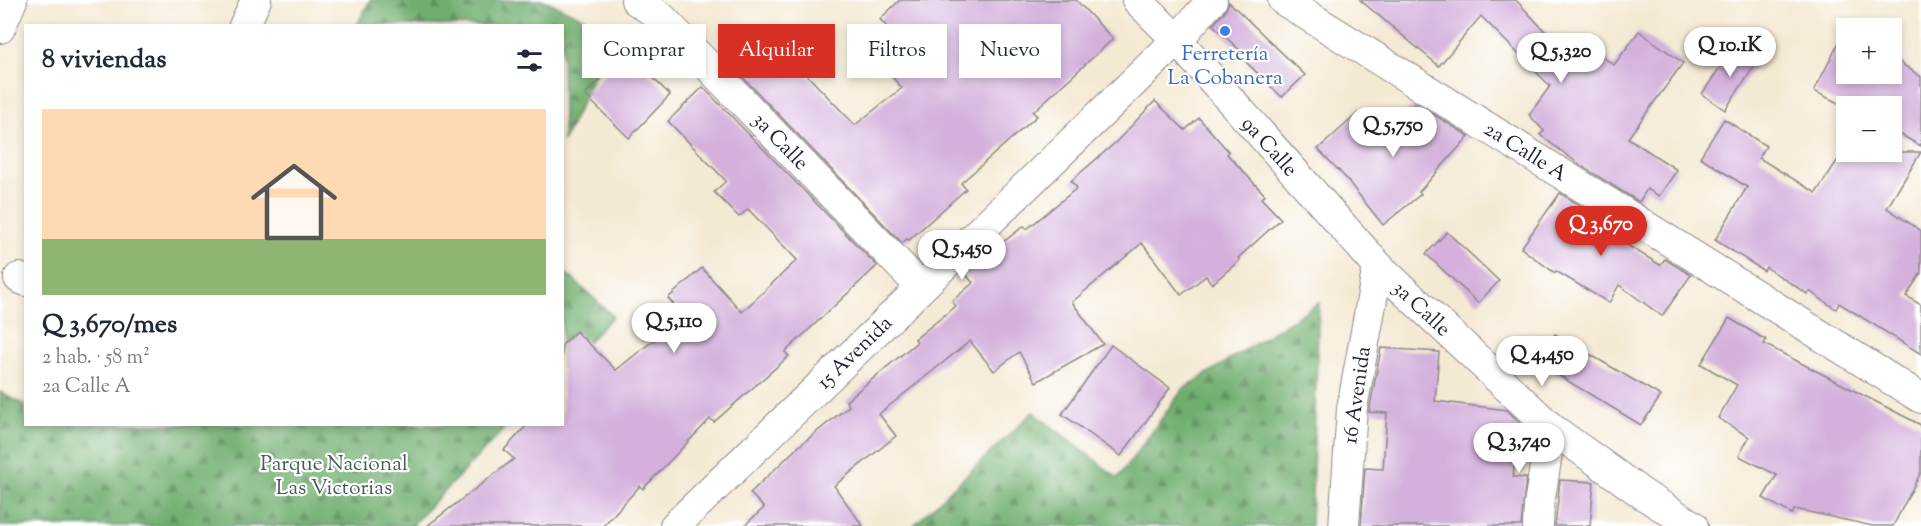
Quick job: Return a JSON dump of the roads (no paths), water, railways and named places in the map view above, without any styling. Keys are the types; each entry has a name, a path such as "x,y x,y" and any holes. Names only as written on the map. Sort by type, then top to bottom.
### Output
{"street":[{"path":"0,28 12,0"},
{"path":"245,24 256,0"},
{"name":"3a Calle","path":"636,0 661,16 921,287"},
{"name":"9a Calle","path":"1137,0 1177,40 1378,266"},
{"name":"15 Avenida","path":"675,526 1177,40 1212,0"},
{"name":"2a Calle A","path":"1283,0 1921,398"},
{"name":"3a Calle","path":"1378,266 1551,428 1644,495 1693,526"},
{"name":"16 Avenida","path":"1344,526 1352,408 1378,266"},
{"path":"1538,526 1551,428"}],"place":[{"name":"Ferretería La Cobanera","path":"1225,31"}],"park label":[{"name":"Parque Nacional Las Victorias","path":"334,475"}]}
